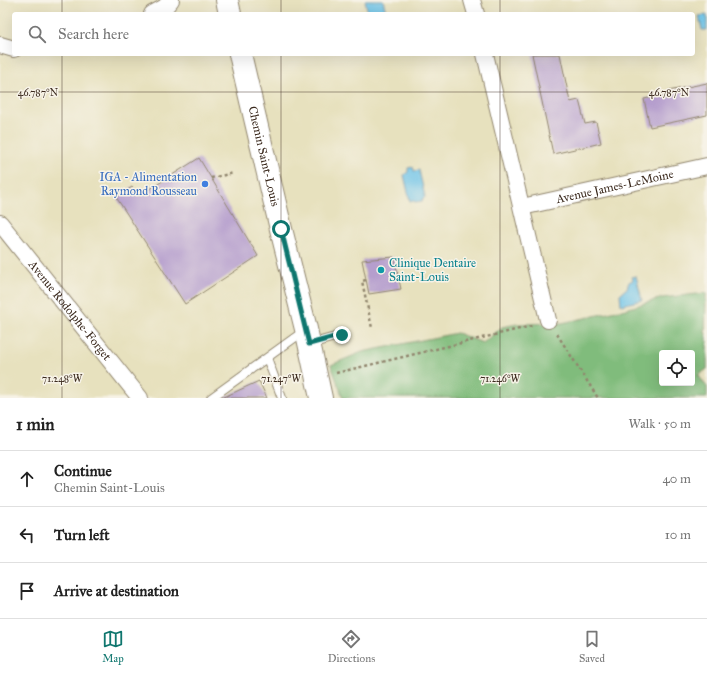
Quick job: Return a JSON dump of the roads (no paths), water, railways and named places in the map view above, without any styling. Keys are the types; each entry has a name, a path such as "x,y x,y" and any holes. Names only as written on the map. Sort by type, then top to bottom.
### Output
{"street":[{"path":"155,12 164,7 171,0"},
{"path":"227,0 230,12"},
{"path":"472,0 475,12"},
{"path":"0,45 12,48"},
{"name":"Chemin Saint-Louis","path":"240,56 321,398"},
{"path":"485,56 548,320"},
{"name":"Avenue James-LeMoine","path":"522,207 707,166"},
{"name":"Avenue Rodolphe-Forget","path":"0,223 140,398"}],"lane":[{"path":"211,398 268,358 307,336 342,335"},
{"path":"268,358 282,398"}],"water":[{"path":"365,0 383,0 386,12 368,12"},
{"path":"707,15 707,30 702,30 699,16"},
{"path":"413,167 414,171 419,170 425,197 422,201 410,201 404,175 408,172 408,168"},
{"path":"636,276 642,300 621,305 620,294 627,288 629,282 633,280 632,277"}],"place":[{"name":"IGA - Alimentation Raymond Rousseau","path":"205,184"},
{"name":"Clinique Dentaire Saint-Louis","path":"381,270"}]}
